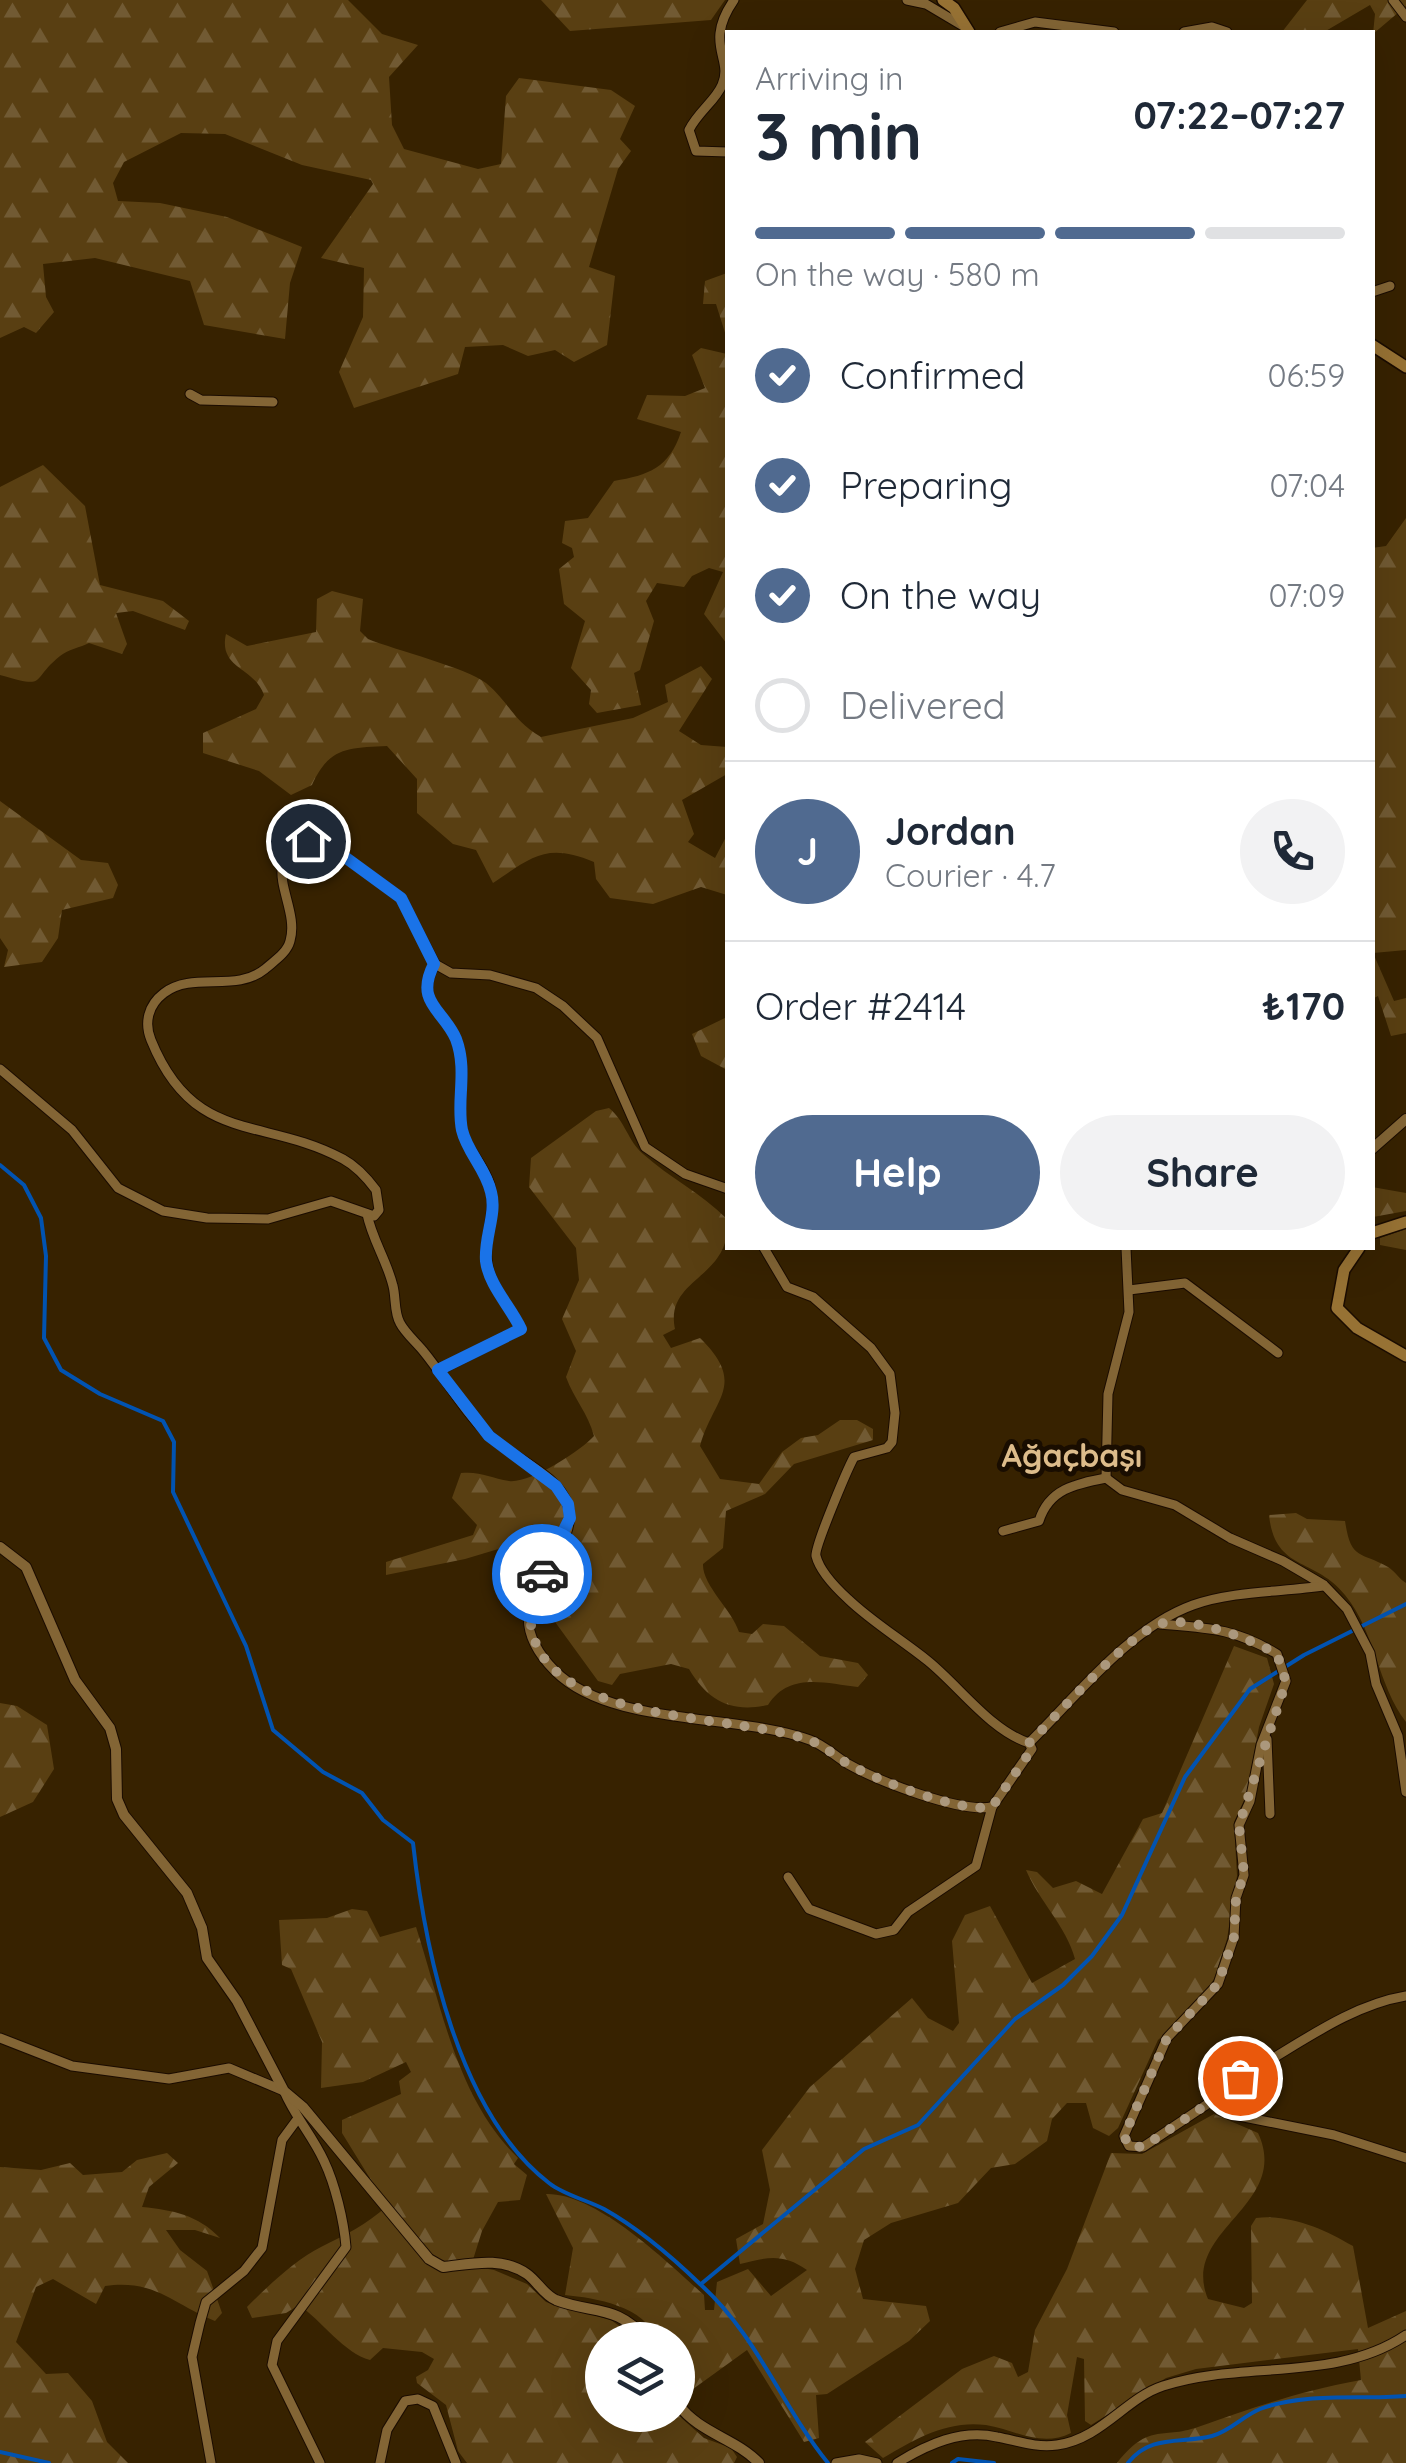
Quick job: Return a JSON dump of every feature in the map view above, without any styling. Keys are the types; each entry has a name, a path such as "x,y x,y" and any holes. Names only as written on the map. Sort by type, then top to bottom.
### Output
{"main road":[{"path":"943,0 968,30"},
{"path":"1375,348 1406,366"},
{"path":"1375,1233 1406,1222"},
{"path":"1358,1250 1344,1270 1337,1308 1357,1328 1406,1356"}],"street":[{"path":"725,152 696,152 689,130 699,109 722,87 725,74 718,49 719,24 734,0"},
{"path":"907,0 926,4 968,30"},
{"path":"1393,0 1406,18"},
{"path":"1007,30 1035,22 1098,30"},
{"path":"1195,30 1222,30"},
{"path":"1375,291 1390,286"},
{"path":"190,394 201,400 274,402"},
{"path":"0,1069 72,1130 118,1188 162,1211 207,1218 268,1219 331,1201 374,1216 378,1210 376,1190 342,1158 226,1122 186,1098 160,1064 147,1021 152,1004 177,986 255,977 284,953 292,921 283,887 284,858 294,846 308,841 338,852 401,898 434,964 451,972 490,975 536,988 563,1006 597,1038 646,1147 684,1174 725,1188"},
{"path":"434,964 428,976 428,994 432,1008 456,1037 465,1083 461,1127 480,1159 494,1203 486,1263 521,1329 438,1370"},
{"path":"1375,1147 1406,1119"},
{"path":"367,1214 393,1284 398,1322 489,1436 556,1486 568,1504 570,1518 535,1584 528,1610 535,1642 556,1672 594,1696 641,1708 755,1724 814,1741 849,1764 891,1783 976,1810 992,1807"},
{"path":"765,1250 787,1287 812,1297 870,1348 890,1374 895,1413 892,1442 887,1448 854,1456 830,1522 818,1536 820,1564 850,1602 960,1688 1010,1737 1029,1743 1032,1749 992,1807 976,1866 908,1912 894,1930 876,1934 809,1909 788,1877"},
{"path":"1106,1478 1108,1394 1130,1290 1126,1250"},
{"path":"1130,1290 1185,1283 1278,1353"},
{"path":"1004,1531 1038,1522 1051,1496 1076,1484 1106,1478 1122,1490 1175,1505 1324,1586 1347,1609 1370,1653 1376,1684 1398,1736 1406,1792"},
{"path":"0,1547 26,1567 75,1680 110,1728 116,1749 117,1799 124,1815 187,1894 202,1928 207,1958 238,2001 296,2121 327,2166 346,2246 277,2341 272,2365 320,2463"},
{"path":"1029,1743 1126,1648 1194,1604 1324,1586"},
{"path":"1160,1624 1208,1625 1277,1654 1286,1682 1266,1731 1250,1801 1239,1825 1244,1874 1236,1898 1234,1937 1218,1984 1167,2038 1124,2136 1129,2146 1143,2147 1215,2099 1218,2088 1300,2043 1380,2000 1406,1996"},
{"path":"1266,1731 1270,1814"},
{"path":"0,2038 72,2066 168,2079 229,2068 284,2091 429,2259 443,2266 472,2260 510,2266 526,2273 552,2299 593,2306 628,2322"},
{"path":"1215,2099 1229,2114 1334,2136 1406,2158"},
{"path":"212,2463 192,2357 200,2324 206,2302 244,2271 262,2248 282,2140 296,2121"},
{"path":"898,2463 917,2450 969,2433 1061,2445 1090,2434 1158,2387 1263,2369 1335,2364 1386,2348 1406,2335"},
{"path":"380,2463 395,2414 405,2401 418,2399 433,2406 456,2463"},
{"path":"695,2421 704,2430 748,2452 759,2463"},
{"path":"836,2463 859,2459 877,2463"}],"green space":[{"path":"0,0 348,0 382,34 418,45 389,77 392,125 404,149 478,169 501,164 506,96 519,78 611,90 635,106 620,139 631,151 618,169 589,267 615,276 607,345 574,362 555,350 528,356 503,345 465,347 458,374 354,408 339,372 363,317 364,268 321,258 373,184 371,180 302,165 225,134 181,133 124,162 113,183 118,201 160,203 227,217 302,247 290,283 285,339 204,325 190,281 95,258 43,264 46,297 54,312 36,333 24,327 0,338"},
{"path":"541,0 725,0 711,20 570,31"},
{"path":"1307,0 1406,0 1406,6 1375,32 1375,14 1370,5 1327,30 1284,30"},
{"path":"725,274 725,333 716,304 703,304 705,281"},
{"path":"701,348 725,354 725,641 704,614 723,572 709,568 692,576 684,587 657,583 646,601 654,621 640,670 634,673 641,705 597,713 589,704 591,690 571,668 585,621 564,604 559,569 574,557 572,548 562,543 565,521 588,518 614,481 638,476 664,462 681,432 637,419 647,395 685,396 705,388 692,355"},
{"path":"43,465 85,506 100,585 163,601 189,621 185,630 133,611 116,613 127,644 122,654 89,643 63,654 32,682 0,675 0,487"},
{"path":"1406,518 1406,950 1375,953 1375,548 1386,546"},
{"path":"332,591 363,599 360,631 368,639 477,677 541,737 633,718 668,702 665,685 701,666 712,679 679,731 701,745 725,747 725,775 682,800 694,834 688,842 715,858 725,839 725,894 701,887 653,904 610,898 596,879 594,862 563,853 540,855 493,883 476,850 453,844 417,813 417,779 387,746 333,756 312,785 291,795 259,771 203,753 203,733 256,709 264,695 227,654 226,634 247,646 316,632 317,599"},
{"path":"0,801 81,860 108,863 118,885 113,898 62,910 58,938 42,962 4,967 8,950 0,938"},
{"path":"1375,958 1394,1001 1406,998 1406,1033 1391,1036 1378,996 1375,998"},
{"path":"725,1018 725,1069 701,1056 692,1034"},
{"path":"609,1108 643,1154 725,1217 725,1242 720,1254 679,1298 674,1312 675,1329 663,1335 671,1348 700,1338 722,1368 723,1392 700,1446 720,1479 759,1484 782,1452 801,1438 818,1435 840,1420 857,1420 873,1429 873,1440 794,1464 765,1494 726,1511 723,1548 703,1564 707,1580 739,1632 752,1634 763,1624 784,1626 820,1656 858,1663 868,1675 858,1687 808,1682 786,1688 768,1705 743,1707 713,1697 689,1669 671,1664 620,1674 612,1685 598,1681 550,1615 548,1578 536,1549 515,1544 386,1575 386,1562 473,1535 477,1525 452,1498 461,1473 518,1481 554,1465 594,1436 566,1377 576,1351 562,1319 579,1280 576,1248 529,1187 531,1158 596,1111"},
{"path":"1375,1188 1406,1193 1406,1211 1375,1217"},
{"path":"1406,1229 1406,1250 1380,1245 1380,1238"},
{"path":"1296,1513 1307,1519 1345,1521 1354,1549 1388,1567 1406,1583 1406,1722 1389,1691 1364,1626 1345,1595 1279,1546 1269,1515"},
{"path":"1234,1646 1267,1658 1274,1684 1259,1727 1246,1796 1234,1822 1237,1876 1227,1939 1214,1979 1194,2007 1158,2040 1118,2128 1109,2136 1093,2128 1086,2103 1067,2103 1052,2119 1047,2141 1015,2164 991,2168 958,2203 891,2223 864,2240 855,2269 863,2299 926,2306 930,2321 909,2341 827,2394 816,2395 819,2438 804,2442 747,2350 695,2388 695,2322 645,2322 618,2306 565,2295 573,2248 546,2194 587,2205 630,2232 704,2295 705,2310 714,2310 717,2282 748,2269 771,2296 807,2270 775,2258 740,2264 736,2239 763,2224 770,2190 762,2150 810,2087 912,1998 928,2018 953,2031 959,2023 952,1941 965,1915 990,1906 1032,1983 1075,1959 1026,1870 1037,1872 1053,1888 1076,1881 1102,1894 1143,1819 1162,1813"},
{"path":"0,1703 17,1706 47,1725 54,1769 33,1802 0,1817"},
{"path":"352,1909 367,1911 380,1937 416,1927 465,2079 497,2134 518,2158 514,2164 527,2175 520,2200 498,2202 482,2231 471,2266 494,2270 527,2284 546,2302 614,2322 585,2322 585,2432 695,2430 704,2438 731,2448 737,2457 734,2463 467,2463 458,2451 446,2405 417,2383 416,2377 428,2370 434,2359 422,2352 383,2348 370,2360 361,2357 299,2305 286,2313 252,2318 247,2307 282,2274 387,2206 342,2133 342,2120 401,2094 399,2081 411,2072 406,2062 363,2082 321,2088 322,2042 291,1969 282,1965 279,1920 327,1918"},
{"path":"1214,2114 1258,2133 1264,2158 1260,2180 1249,2199 1208,2254 1203,2275 1208,2299 1244,2308 1252,2303 1251,2226 1256,2218 1282,2218 1307,2224 1353,2246 1368,2328 1406,2311 1406,2463 1117,2463 1147,2437 1185,2431 1297,2395 1361,2380 1358,2349 1196,2369 1166,2378 1091,2425 1085,2421 1084,2359 1077,2357 1067,2415 1071,2433 1049,2439 986,2425 958,2425 919,2438 883,2458 865,2442 962,2369 994,2356 1012,2363 1018,2377 1028,2372 1035,2330 1067,2269 1111,2153 1142,2154"},
{"path":"167,2153 178,2163 149,2187 142,2207 184,2215 220,2238 195,2230 166,2230 180,2250 207,2271 222,2313 215,2321 163,2294 137,2286 105,2286 96,2304 53,2279 36,2287 16,2342 46,2374 68,2373 92,2401 107,2442 128,2463 0,2463 0,2167 41,2170 70,2163 83,2175 122,2172 137,2160"}],"waterway":[{"path":"0,1165 24,1185 41,1218 46,1256 44,1338 61,1370 100,1394 163,1421 174,1442 173,1492 246,1646 273,1730 323,1772 362,1793 383,1820 413,1843 437,1980 469,2073 491,2116 518,2153 549,2183 629,2225 720,2304 828,2463"},
{"path":"701,2284 864,2149 918,2125 1015,2019 1063,1985 1092,1956 1122,1915 1185,1777 1250,1689 1304,1655 1406,1604"},
{"path":"1128,2463 1156,2444 1218,2434 1254,2412 1277,2404 1313,2398 1406,2396"},
{"path":"0,2452 49,2463"},
{"path":"952,2463 958,2459 994,2463"}],"way so far":[{"path":"542,1574 528,1610 535,1642 556,1672 594,1696 641,1708 755,1724 814,1741 849,1764 891,1783 976,1810 992,1807 1032,1749 1029,1743 1126,1648 1160,1624 1208,1625 1277,1654 1286,1682 1275,1705 1250,1801 1239,1825 1244,1874 1236,1898 1234,1937 1218,1984 1167,2038 1124,2136 1129,2146 1143,2147 1215,2099 1218,2088 1240,2078"}],"district":[{"name":"Ağaçbaşı","path":"1072,1456"}],"route":[{"path":"308,841 338,852 401,898 434,964 428,976 428,994 432,1008 456,1037 465,1083 461,1127 467,1144 480,1159 494,1203 486,1238 486,1263 521,1329 438,1370 489,1436 556,1486 568,1504 570,1518 542,1574"}]}
